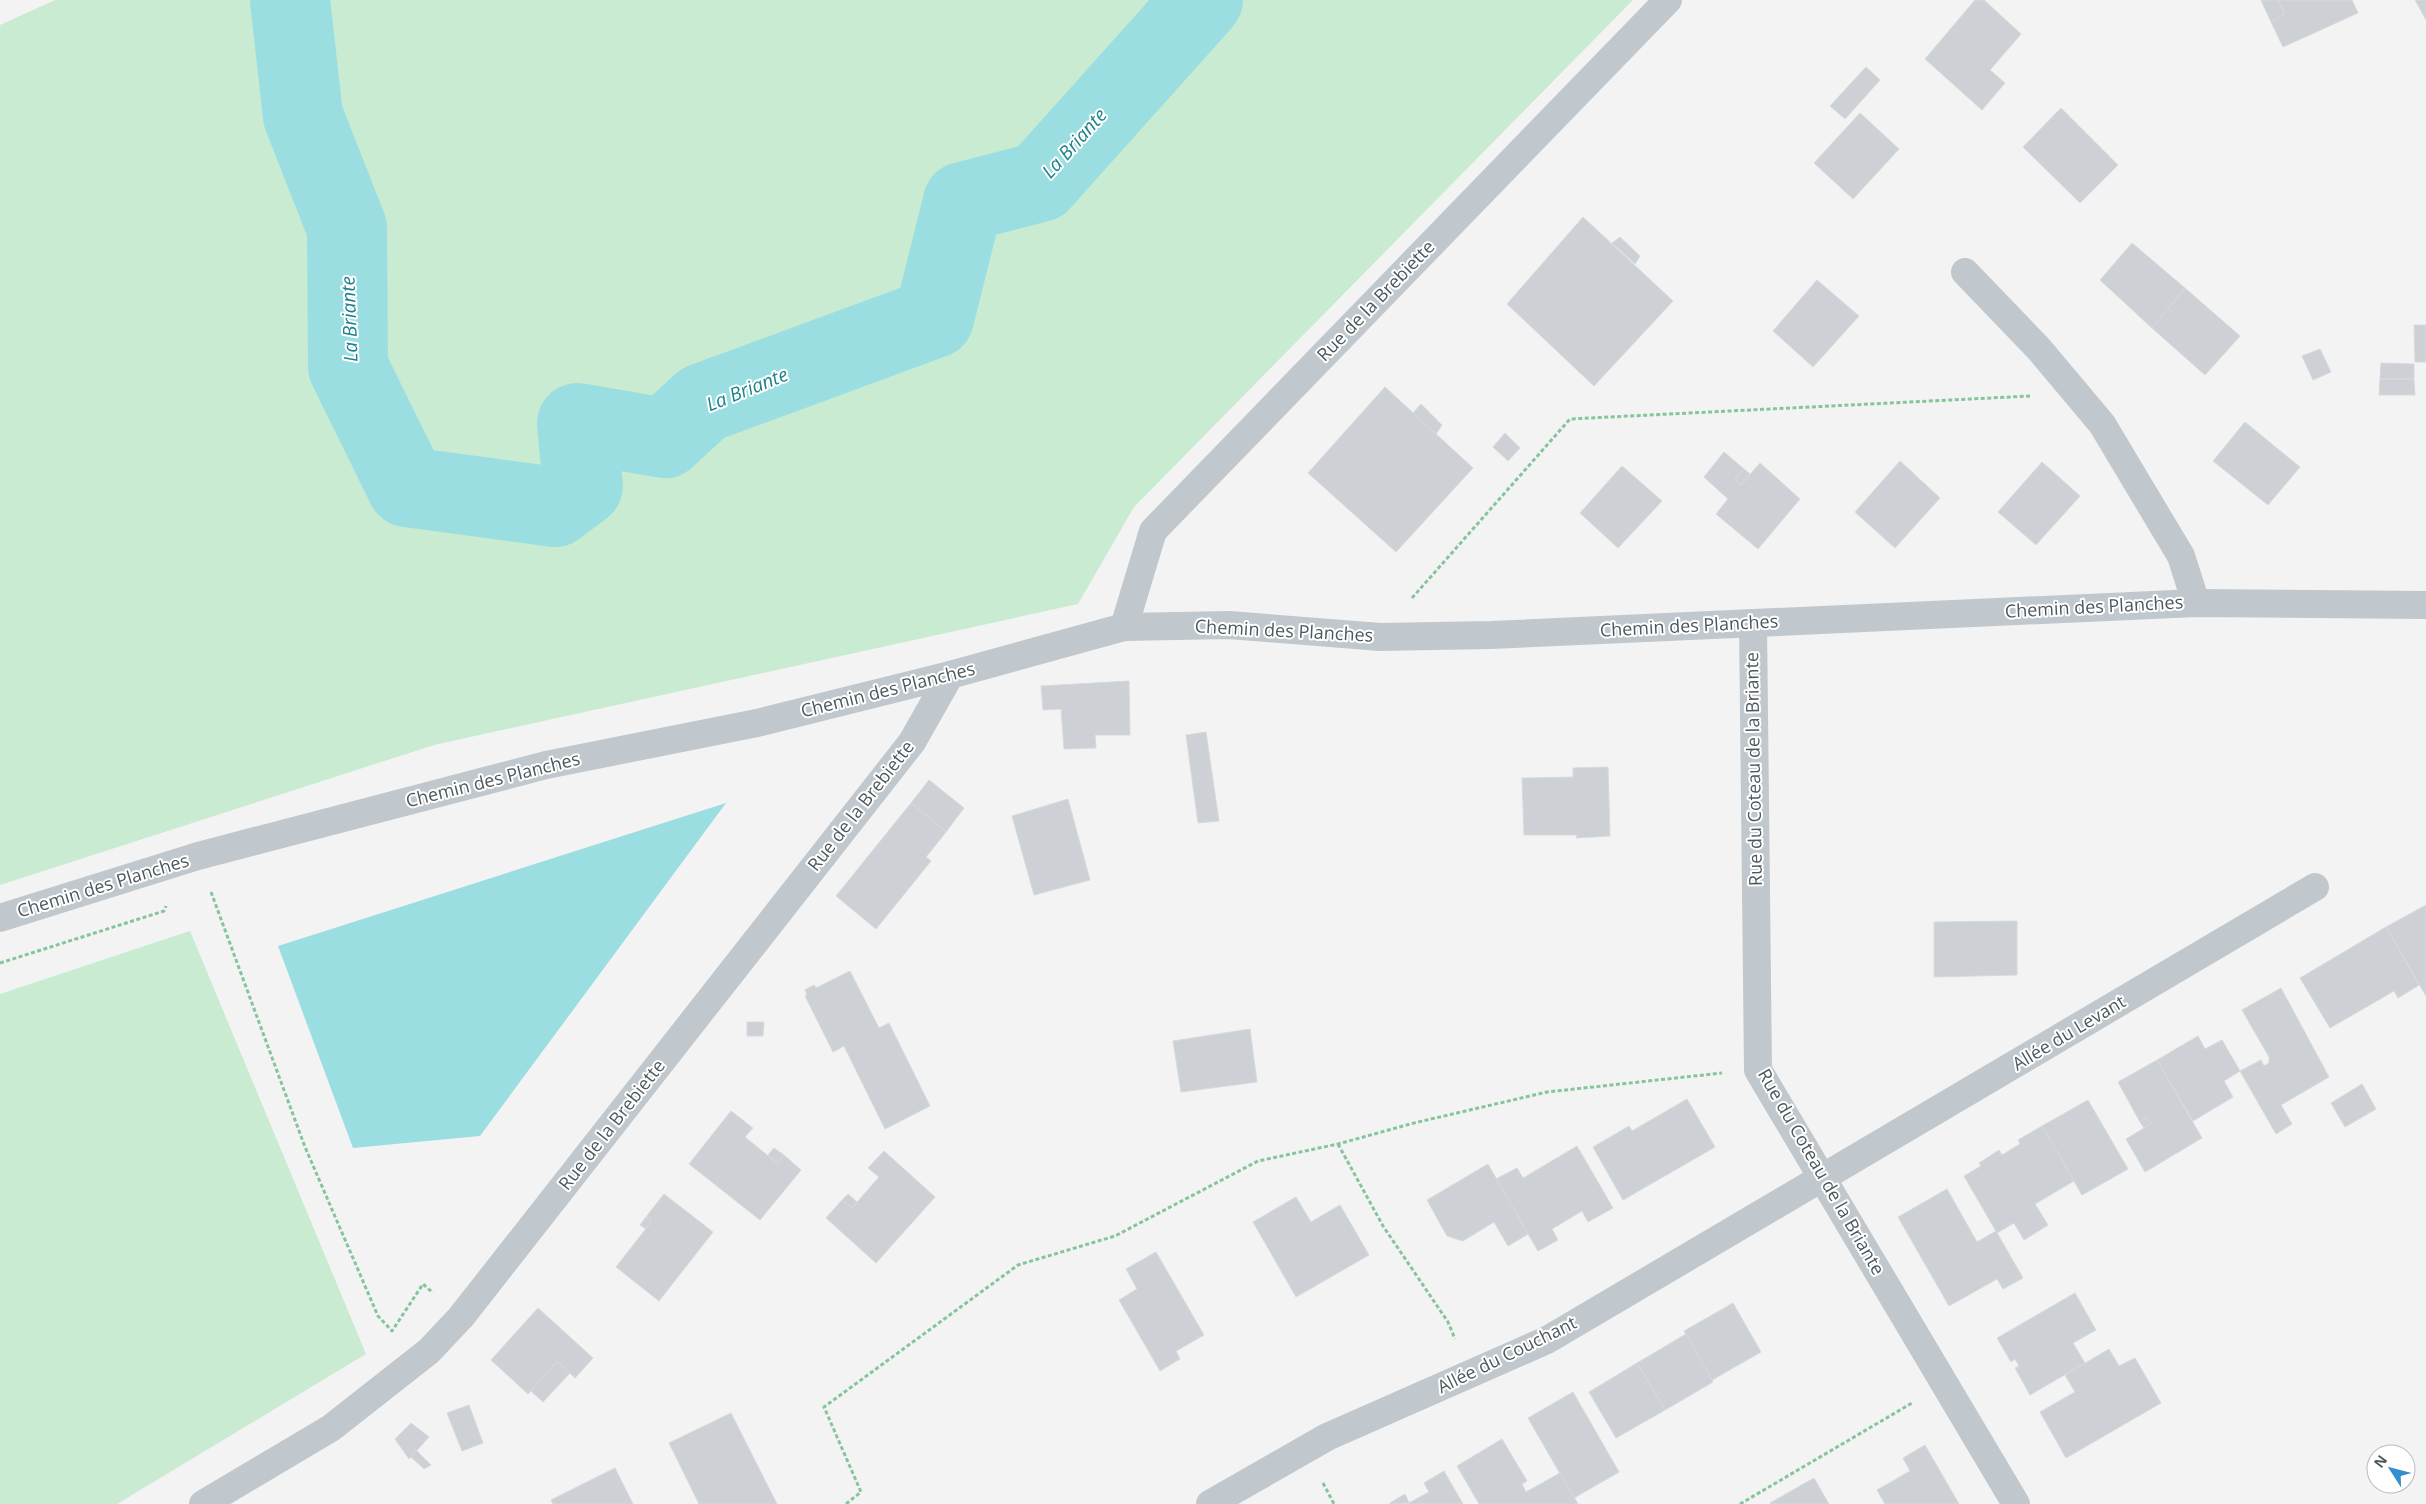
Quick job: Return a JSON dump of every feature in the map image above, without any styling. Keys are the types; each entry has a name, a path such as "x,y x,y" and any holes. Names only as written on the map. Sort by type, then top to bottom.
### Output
{"street":[{"name":"Rue de la Brebiette","path":"1124,626 1153,531 1668,0"},
{"path":"1965,272 2038,349 2102,424 2182,556 2196,603"},
{"name":"Chemin des Planches","path":"0,918 198,856 546,765 757,723 950,674 1124,626 1229,625 1380,637 1492,635 2196,603 2426,605"},
{"name":"Rue du Coteau de la Briante","path":"1753,623 1758,1070 2016,1504"},
{"name":"Rue de la Brebiette","path":"203,1504 330,1428 429,1351 461,1317 912,742 950,674"},
{"name":"Allée du Levant","path":"1823,1179 2315,887"},
{"name":"Allée du Couchant","path":"1210,1504 1327,1437 1547,1340 1823,1179"}],"path":[{"path":"1380,637 1425,582 1570,420 2077,394"},
{"path":"198,856 305,1147 378,1316 392,1331 423,1284 461,1317"},
{"path":"846,1504 861,1492 824,1408 1018,1265 1115,1236 1258,1162 1338,1144 1414,1122 1546,1092 1758,1070"},
{"path":"1338,1144 1383,1226 1448,1322 1468,1375"},
{"path":"1740,1504 1945,1385"}],"green space":[{"path":"55,0 1633,0 1134,507 1078,604 434,745 0,885 0,25"},
{"path":"190,931 366,1354 117,1504 0,1504 0,994"}],"water":[{"path":"726,803 480,1136 353,1148 278,946"}],"building":[{"path":"1975,0 1984,0 2021,34 1990,70 2005,83 1982,110 1925,59"},
{"path":"2261,0 2278,0 2285,14 2271,22"},
{"path":"2278,0 2352,0 2358,13 2283,47 2271,22 2285,14"},
{"path":"2415,0 2426,0 2426,20"},
{"path":"1866,67 1880,80 1845,119 1830,106"},
{"path":"2061,108 2118,165 2080,203 2023,147"},
{"path":"1860,113 1899,149 1853,199 1814,163"},
{"path":"1583,217 1673,301 1594,386 1507,304"},
{"path":"1620,237 1640,256 1635,264 1612,243"},
{"path":"2132,243 2185,288 2152,328 2100,280"},
{"path":"1817,280 1859,316 1813,367 1773,331"},
{"path":"2185,288 2240,336 2205,375 2152,328"},
{"path":"2414,325 2426,325 2426,362 2415,362"},
{"path":"2320,349 2331,372 2313,380 2302,356"},
{"path":"2381,363 2414,364 2414,379 2380,379"},
{"path":"2380,379 2414,379 2415,395 2379,395"},
{"path":"1385,387 1473,468 1396,552 1308,473"},
{"path":"1421,404 1442,425 1436,434 1413,413"},
{"path":"2245,422 2300,467 2268,505 2213,461"},
{"path":"1505,433 1520,448 1508,461 1493,447"},
{"path":"1724,452 1744,469 1735,479 1741,485 1760,463 1800,499 1758,549 1716,514 1728,499 1704,477"},
{"path":"1900,461 1940,498 1895,548 1855,512"},
{"path":"2042,462 2080,496 2036,545 1998,512"},
{"path":"1622,466 1662,501 1618,548 1580,513"},
{"path":"1744,469 1750,474 1741,485 1735,479"},
{"path":"1129,681 1130,735 1095,735 1096,748 1064,749 1061,709 1043,710 1041,686"},
{"path":"1206,732 1219,821 1198,823 1186,735"},
{"path":"1608,767 1610,836 1576,838 1577,835 1524,835 1522,778 1573,777 1573,768"},
{"path":"929,780 964,808 946,832 911,803"},
{"path":"1068,799 1090,880 1034,895 1012,816"},
{"path":"911,803 946,832 926,857 931,861 876,929 836,896"},
{"path":"2426,905 2426,996 2386,927"},
{"path":"2017,921 2017,975 1934,977 1934,922"},
{"path":"2386,927 2419,985 2398,998 2394,991 2330,1028 2300,978"},
{"path":"850,971 879,1028 889,1023 930,1106 885,1129 844,1046 833,1052 805,996 807,995 805,990 814,985 816,988"},
{"path":"2281,988 2329,1077 2281,1105 2292,1124 2276,1134 2240,1071 2261,1060 2264,1066 2269,1063 2269,1057 2242,1010"},
{"path":"747,1022 764,1022 763,1036 747,1036"},
{"path":"1250,1029 1257,1082 1181,1092 1173,1041"},
{"path":"2198,1036 2205,1049 2222,1040 2240,1071 2224,1081 2233,1097 2193,1121 2157,1060"},
{"path":"2157,1060 2202,1138 2145,1172 2126,1139 2151,1124 2147,1117 2140,1122 2118,1082"},
{"path":"2362,1084 2376,1109 2345,1127 2331,1103"},
{"path":"1687,1099 1715,1147 1623,1200 1593,1147 1629,1126 1632,1131"},
{"path":"2088,1100 2128,1169 2082,1195 2042,1126"},
{"path":"731,1111 753,1128 745,1137 777,1163 784,1155 801,1170 760,1220 689,1164"},
{"path":"2147,1117 2151,1124 2144,1128 2140,1122"},
{"path":"2042,1126 2074,1181 2035,1204 2048,1225 2024,1240 2014,1223 1997,1233 1964,1176 1981,1166 1979,1163 1999,1150 2002,1155 2020,1144 2018,1140"},
{"path":"1577,1146 1613,1208 1588,1222 1582,1211 1552,1229 1558,1240 1538,1251 1496,1179 1517,1168 1523,1178"},
{"path":"774,1148 784,1155 777,1163 768,1155"},
{"path":"884,1151 935,1197 876,1263 826,1218 842,1200 852,1208 879,1177 868,1168"},
{"path":"1488,1164 1528,1234 1508,1246 1494,1222 1463,1241 1447,1236 1427,1200"},
{"path":"1947,1189 1977,1242 1996,1231 2023,1278 2003,1289 1997,1279 1949,1306 1898,1217"},
{"path":"664,1194 713,1232 659,1301 616,1267 652,1221 646,1217"},
{"path":"848,1194 857,1202 852,1208 842,1200"},
{"path":"1296,1197 1311,1222 1340,1205 1369,1255 1296,1297 1253,1222"},
{"path":"646,1217 652,1221 646,1229 640,1225"},
{"path":"1156,1252 1204,1335 1176,1351 1180,1359 1160,1371 1119,1300 1137,1289 1126,1269"},
{"path":"2075,1293 2096,1330 2073,1343 2085,1363 2030,1395 2015,1368 2019,1366 2015,1359 2011,1362 1997,1338"},
{"path":"1733,1303 1761,1352 1712,1380 1684,1331"},
{"path":"538,1308 593,1358 575,1378 557,1361 528,1394 491,1360"},
{"path":"1686,1334 1713,1382 1665,1410 1637,1363"},
{"path":"2109,1349 2119,1366 2135,1358 2161,1403 2066,1458 2040,1412 2075,1392 2065,1375"},
{"path":"557,1361 570,1373 543,1402 531,1391"},
{"path":"1637,1363 1665,1410 1616,1438 1589,1392"},
{"path":"1573,1392 1619,1472 1574,1498 1528,1418"},
{"path":"469,1405 483,1443 462,1451 447,1413"},
{"path":"731,1413 777,1504 699,1504 669,1443"},
{"path":"411,1423 429,1437 409,1459 395,1439"},
{"path":"1502,1439 1527,1481 1522,1484 1526,1492 1560,1473 1578,1504 1479,1504 1457,1466"},
{"path":"1925,1445 1959,1504 1885,1504 1877,1490 1910,1471 1903,1458"},
{"path":"416,1450 431,1465 424,1469 411,1457"},
{"path":"615,1468 633,1504 553,1504 551,1500"},
{"path":"1444,1471 1463,1504 1407,1504 1429,1492 1424,1483"},
{"path":"1814,1478 1829,1504 1770,1503"},
{"path":"1405,1494 1409,1503 1390,1504 1390,1503"}],"waterway":[{"name":"La Briante","path":"290,0 303,116 347,228 348,367 407,487 555,507 583,486 577,423 665,438 703,403 934,318 963,202 1040,182 1203,0"}]}
